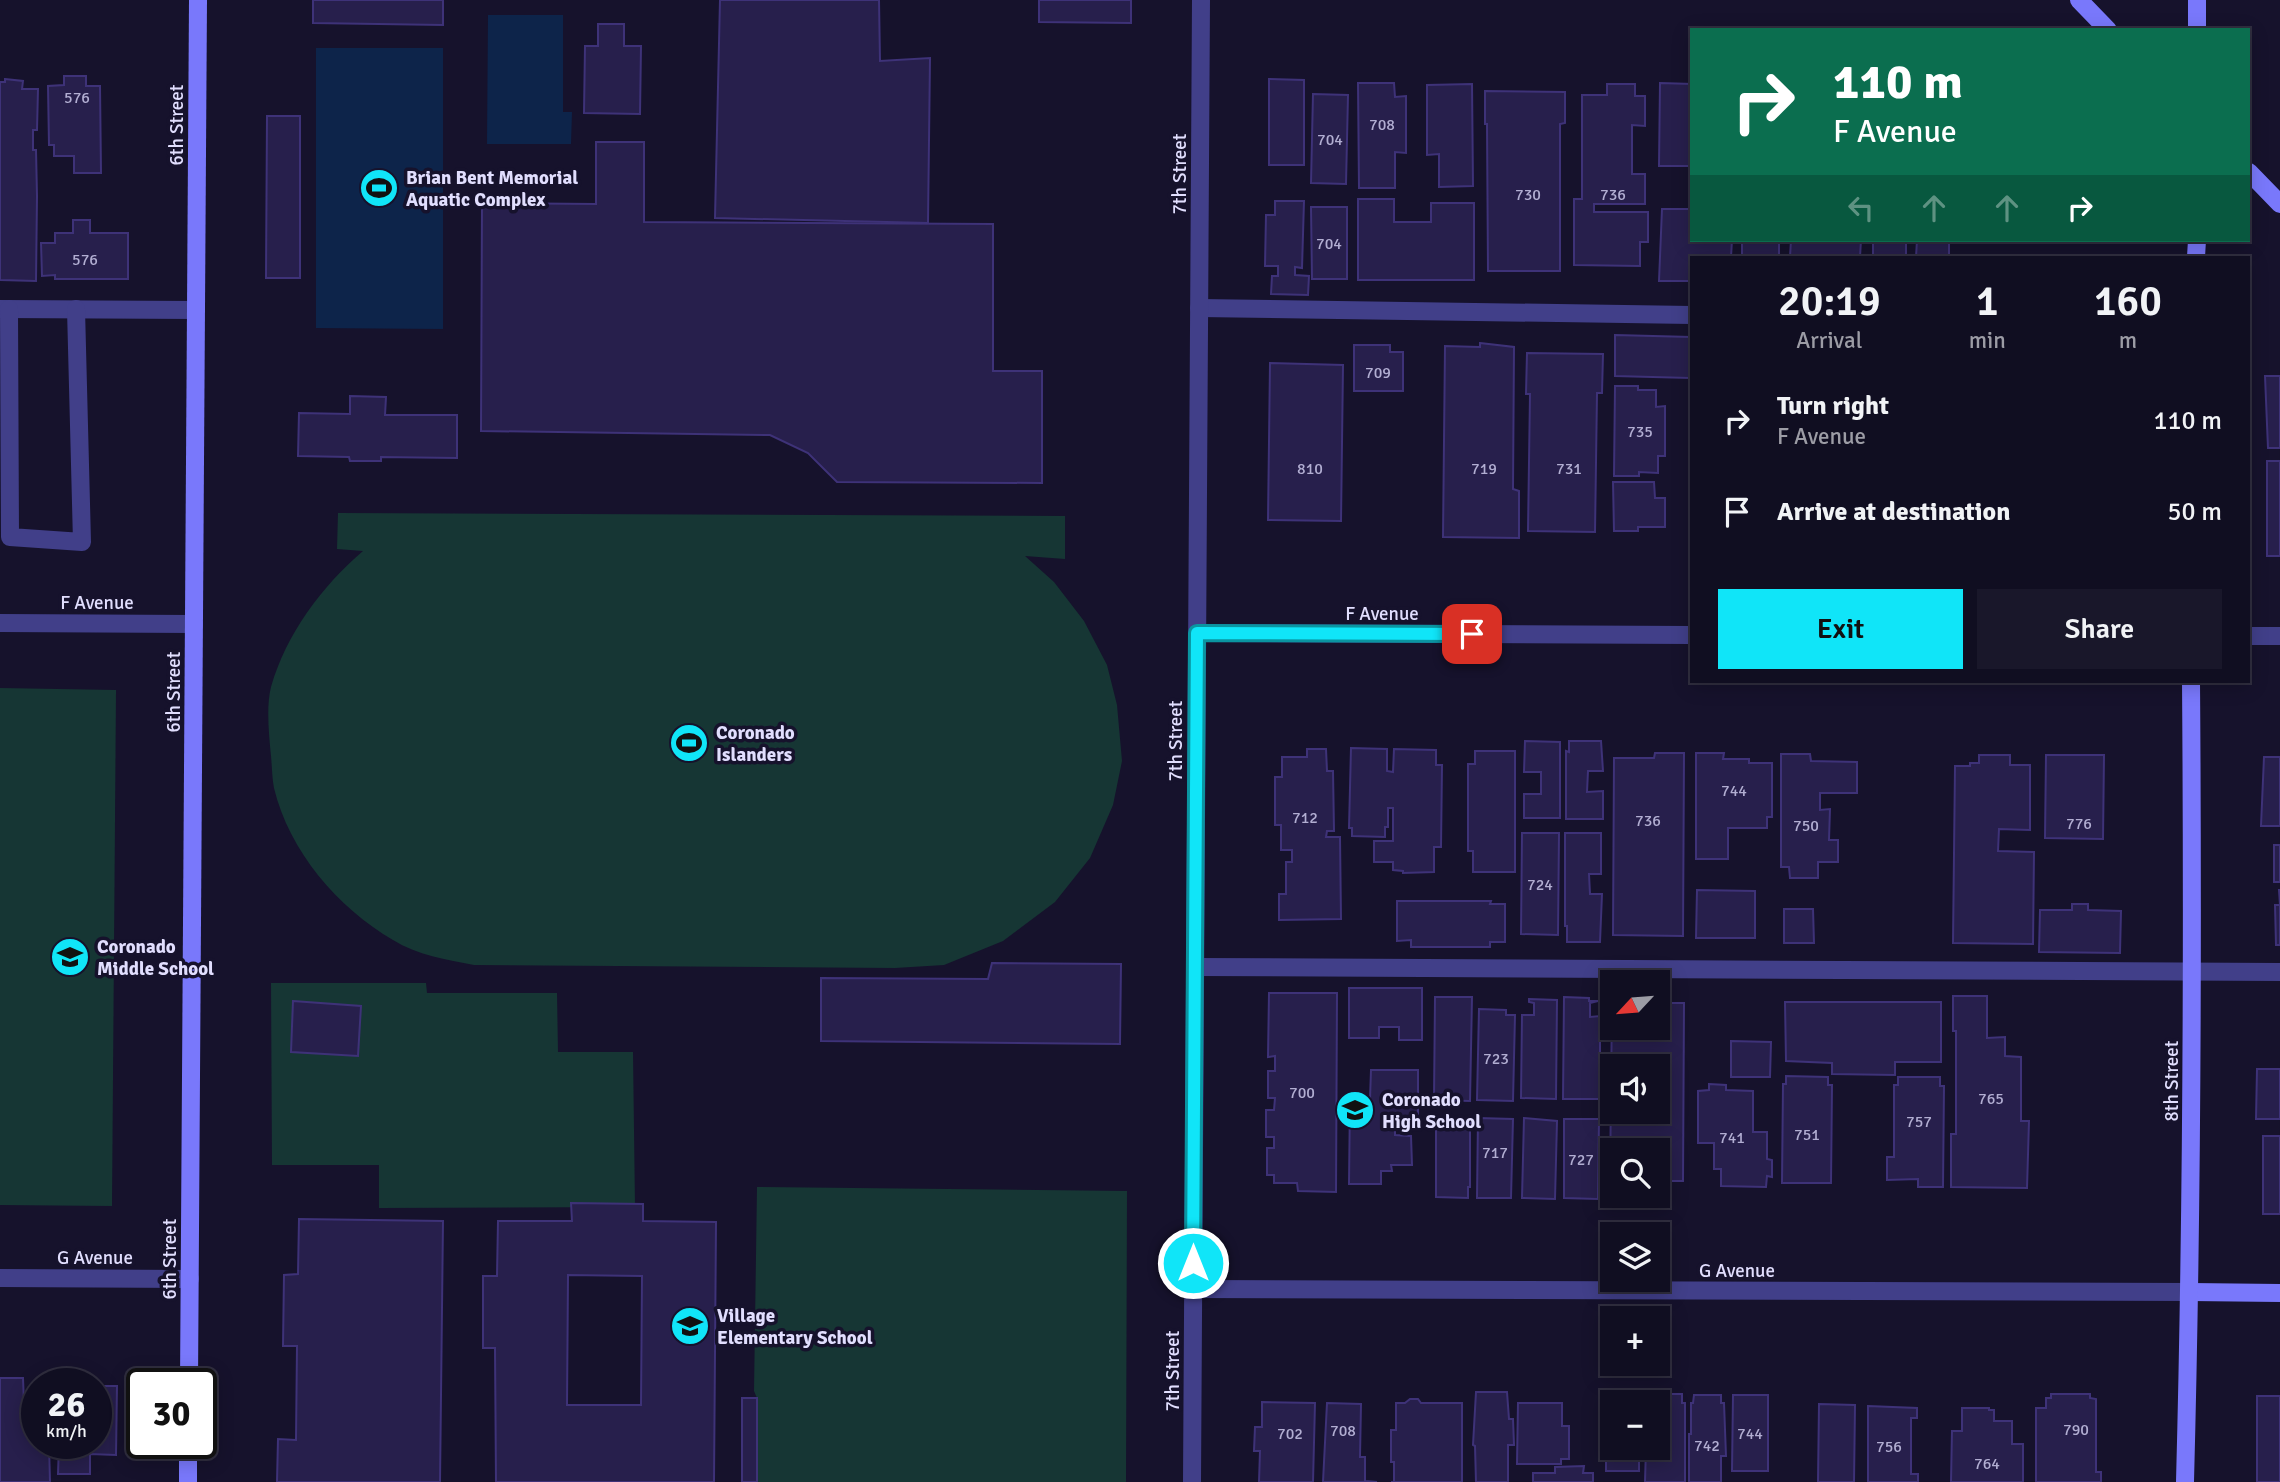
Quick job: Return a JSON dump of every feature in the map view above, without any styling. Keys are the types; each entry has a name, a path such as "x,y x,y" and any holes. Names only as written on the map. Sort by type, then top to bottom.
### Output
{"street":[{"name":"6th Street","path":"189,1368 198,0"},
{"name":"7th Street","path":"1192,1482 1201,0"},
{"path":"2079,0 2106,28"},
{"path":"2197,0 2197,28"},
{"path":"2250,173 2280,204"},
{"path":"1199,308 1690,315"},
{"path":"76,309 82,541 10,537 5,309 76,309 196,310"},
{"name":"F Avenue","path":"0,623 194,624"},
{"name":"F Avenue","path":"1197,633 1690,635"},
{"path":"2250,636 2280,636"},
{"name":"8th Street","path":"2185,1482 2193,972 2191,683"},
{"path":"1195,967 2280,972"},
{"name":"G Avenue","path":"0,1278 190,1279"},
{"name":"G Avenue","path":"1193,1289 2280,1293"},
{"path":"188,1459 188,1482"}],"green space":[{"path":"338,513 1065,516 1065,559 1025,556 1054,582 1084,621 1107,665 1117,705 1122,761 1113,805 1090,858 1055,902 1003,941 944,965 895,968 474,965 412,950 353,912 319,876 291,834 273,784 268,712 269,695 278,667 307,612 333,580 363,551 337,549"},
{"name":"Coronado Middle School","path":"0,688 116,690 112,1206 0,1205"},
{"path":"271,983 426,983 427,993 557,993 558,1052 633,1052 635,1207 379,1208 379,1165 272,1165"},
{"path":"757,1187 1127,1191 1126,1482 757,1482 757,1398 754,1391"}],"water":[{"name":"Brian Bent Memorial Aquatic Complex","path":"488,15 563,15 563,112 572,112 571,144 487,144"},
{"name":"Brian Bent Memorial Aquatic Complex","path":"316,48 443,48 443,329 316,328"}],"building":[{"path":"313,0 443,0 443,25 313,23"},
{"path":"720,0 879,0 880,61 930,58 928,223 715,218"},
{"path":"1039,0 1131,0 1131,23 1039,22"},
{"path":"598,24 624,24 624,46 641,46 640,114 584,113 585,46 598,46"},
{"path":"64,76 86,76 86,86 100,86 101,173 74,173 74,156 54,156 54,145 49,145 48,86 64,85"},
{"path":"5,79 23,81 22,89 38,89 37,130 33,130 37,196 36,281 0,280 0,82 5,82"},
{"path":"1269,79 1304,80 1304,165 1269,165"},
{"path":"1358,83 1394,83 1395,97 1406,96 1406,153 1395,152 1395,188 1359,188"},
{"path":"1660,83 1690,84 1690,166 1659,166"},
{"path":"1472,84 1473,186 1439,187 1439,154 1427,155 1427,85"},
{"path":"1607,84 1635,84 1635,96 1645,96 1645,126 1632,125 1632,174 1645,174 1645,204 1594,204 1594,212 1648,212 1648,242 1640,242 1640,266 1574,265 1574,199 1582,199 1582,95 1607,95"},
{"path":"1485,91 1565,92 1565,123 1560,124 1560,271 1488,271"},
{"path":"1313,94 1348,95 1346,184 1311,183"},
{"path":"267,116 300,116 300,278 266,278"},
{"path":"596,142 644,142 644,222 993,224 993,371 1042,371 1042,483 837,482 808,453 770,435 481,431 482,203 596,204"},
{"path":"1358,199 1394,199 1394,222 1431,222 1431,203 1474,203 1474,280 1358,280"},
{"path":"1275,201 1304,201 1302,268 1295,267 1295,275 1309,276 1308,295 1271,294 1272,276 1278,276 1278,266 1265,266 1266,215 1275,215"},
{"path":"1311,207 1347,207 1347,279 1312,279"},
{"path":"1662,209 1690,209 1690,242 1732,242 1731,256 1690,256 1690,281 1659,281"},
{"path":"73,220 90,220 90,233 128,233 128,279 55,279 55,275 42,276 41,243 55,243 55,233 73,233"},
{"path":"1742,242 1779,242 1779,256 1742,256"},
{"path":"1791,242 1861,242 1860,256 1790,256"},
{"path":"1873,242 1906,242 1906,256 1873,256"},
{"path":"1917,242 1949,242 1949,256 1916,256"},
{"path":"1956,255 2015,255 2015,256"},
{"path":"1615,335 1690,337 1690,378 1615,376"},
{"path":"1480,343 1514,347 1513,489 1519,491 1519,538 1443,537 1445,346 1480,347"},
{"path":"1354,345 1390,345 1390,352 1403,352 1403,391 1354,391"},
{"path":"1527,353 1603,354 1602,393 1597,393 1595,532 1528,531 1530,394 1526,394"},
{"path":"1270,363 1343,365 1341,521 1268,520"},
{"path":"2265,376 2280,376 2280,448 2268,448"},
{"path":"1615,386 1638,386 1638,390 1656,390 1656,407 1665,406 1665,456 1658,456 1658,473 1639,472 1639,476 1614,476"},
{"path":"350,396 386,397 385,415 457,415 457,458 381,457 381,461 350,461 349,457 298,456 299,413 350,414"},
{"path":"2267,461 2280,461 2280,556 2267,556"},
{"path":"1613,482 1654,482 1655,498 1665,498 1665,527 1638,527 1638,531 1614,531"},
{"path":"1525,741 1560,742 1560,818 1524,818 1524,794 1541,794 1541,772 1524,772"},
{"path":"1569,741 1601,741 1603,771 1588,771 1587,792 1603,791 1603,819 1566,819 1566,751 1569,752"},
{"path":"1351,748 1387,749 1387,771 1393,772 1394,749 1436,750 1436,765 1442,765 1441,847 1434,847 1434,872 1403,873 1393,870 1393,862 1374,862 1374,841 1393,841 1393,808 1388,808 1385,837 1352,836 1352,828 1349,828"},
{"path":"1307,749 1326,749 1327,771 1333,771 1334,831 1327,831 1326,837 1340,837 1341,919 1279,920 1279,894 1286,894 1286,862 1292,862 1292,850 1281,850 1281,825 1275,825 1275,777 1282,777 1282,757 1307,757"},
{"path":"1475,751 1515,751 1515,872 1473,872 1473,851 1468,851 1468,764 1475,764"},
{"path":"1655,753 1684,753 1683,936 1613,935 1614,758 1654,758"},
{"path":"1696,753 1724,753 1723,759 1749,759 1749,763 1772,763 1772,817 1767,817 1767,828 1728,828 1728,859 1696,859"},
{"path":"1781,754 1810,754 1811,761 1857,762 1857,793 1820,793 1820,810 1830,809 1829,840 1838,840 1838,862 1818,862 1818,878 1790,878 1789,867 1781,867"},
{"path":"1979,755 2010,755 2010,765 2030,765 2030,830 1999,829 1998,851 2034,852 2033,944 1953,943 1955,766 1979,763"},
{"path":"2046,755 2104,755 2103,839 2045,838"},
{"path":"2264,757 2280,757 2280,826 2261,826"},
{"path":"1522,833 1559,833 1558,935 1521,934"},
{"path":"1565,833 1601,833 1601,874 1589,874 1590,894 1602,894 1600,942 1567,942"},
{"path":"2274,845 2280,845 2280,882 2274,882"},
{"path":"1697,890 1755,891 1755,938 1696,938"},
{"path":"1397,901 1491,901 1490,904 1505,904 1505,942 1490,942 1490,947 1411,947 1411,940 1397,941"},
{"path":"2072,904 2088,904 2088,910 2121,911 2120,953 2039,952 2040,910 2072,910"},
{"path":"2275,905 2280,905 2280,945 2276,945"},
{"path":"1784,909 1813,909 1814,943 1784,943"},
{"path":"992,963 1121,964 1120,1044 821,1041 821,978 988,979"},
{"path":"1349,988 1422,988 1422,1040 1399,1040 1399,1027 1379,1027 1379,1038 1349,1038"},
{"path":"1269,993 1337,993 1336,1192 1298,1191 1297,1183 1274,1183 1274,1175 1267,1175 1267,1148 1274,1148 1274,1137 1266,1137 1266,1110 1274,1110 1275,1098 1268,1098 1268,1071 1275,1071 1275,1056 1268,1057"},
{"path":"1953,996 1987,996 1987,1038 2005,1037 2005,1056 2021,1057 2021,1121 2029,1121 2027,1188 1951,1187 1951,1134 1956,1134 1956,1031 1953,1031"},
{"path":"1435,997 1472,997 1470,1101 1434,1100"},
{"path":"1564,997 1589,998 1589,1001 1598,1001 1590,1003 1590,1017 1600,1016 1600,1099 1563,1099"},
{"path":"1529,999 1557,1000 1556,1099 1521,1098 1522,1015 1534,1015 1534,1003 1529,1002"},
{"path":"293,1001 361,1006 358,1056 291,1052"},
{"path":"1785,1002 1941,1002 1941,1062 1895,1062 1895,1075 1832,1074 1832,1063 1786,1061"},
{"path":"1670,1003 1684,1003 1683,1181 1670,1181 1670,1138 1610,1138 1611,1124 1670,1124 1670,1054 1611,1054 1612,1040 1670,1040"},
{"path":"1479,1009 1506,1010 1506,1015 1515,1015 1513,1101 1477,1100"},
{"path":"1731,1041 1771,1042 1770,1077 1731,1077"},
{"path":"2257,1069 2280,1069 2280,1119 2256,1119"},
{"path":"1371,1070 1418,1070 1418,1116 1395,1116 1395,1135 1411,1136 1412,1165 1391,1165 1392,1171 1381,1171 1381,1184 1349,1184 1350,1099 1370,1099"},
{"path":"1786,1076 1828,1077 1828,1085 1832,1085 1831,1183 1782,1183 1783,1084 1786,1084"},
{"path":"1898,1077 1940,1077 1940,1086 1944,1086 1943,1187 1918,1187 1918,1179 1887,1180 1887,1157 1894,1157 1894,1085 1898,1085"},
{"path":"1709,1084 1726,1085 1726,1090 1753,1091 1753,1132 1767,1132 1767,1159 1772,1160 1772,1177 1767,1176 1766,1187 1721,1186 1721,1169 1714,1169 1714,1143 1698,1143 1698,1091 1709,1090"},
{"path":"1436,1118 1470,1118 1468,1198 1436,1197"},
{"path":"1478,1118 1513,1119 1511,1198 1477,1198"},
{"path":"1524,1118 1557,1121 1555,1199 1522,1198"},
{"path":"1564,1119 1599,1119 1598,1199 1564,1198"},
{"path":"2263,1136 2280,1136 2280,1214 2263,1214"},
{"path":"571,1203 643,1204 643,1221 716,1222 714,1482 496,1482 495,1348 483,1348 483,1276 497,1276 498,1221 572,1221","holes":["568,1275 642,1276 641,1405 567,1405"]},
{"path":"299,1219 443,1221 440,1482 277,1482 278,1439 296,1440 297,1346 283,1346 284,1275 298,1274"},
{"path":"0,1378 21,1378 21,1459 49,1459 50,1482 0,1482"},
{"path":"112,1386 117,1386 116,1455 112,1455"},
{"path":"1476,1392 1507,1392 1509,1419 1513,1419 1514,1445 1508,1445 1508,1482 1476,1482 1473,1445"},
{"path":"1670,1394 1682,1394 1682,1403 1685,1403 1685,1482 1645,1482 1646,1460 1670,1460"},
{"path":"2051,1394 2090,1394 2090,1398 2096,1399 2096,1472 2101,1472 2101,1482 2036,1482 2036,1408 2046,1408 2046,1398 2051,1398"},
{"path":"1694,1395 1721,1395 1721,1403 1724,1403 1726,1456 1721,1456 1721,1482 1689,1482 1689,1434"},
{"path":"1733,1395 1768,1395 1768,1471 1732,1471"},
{"path":"2257,1396 2280,1396 2280,1482 2257,1482"},
{"path":"742,1398 757,1398 757,1482 742,1482"},
{"path":"1418,1399 1421,1403 1462,1403 1462,1482 1394,1482 1391,1430 1396,1430 1396,1403"},
{"path":"1262,1402 1315,1403 1313,1482 1259,1482 1260,1451 1254,1451 1255,1427 1262,1427"},
{"path":"1327,1403 1361,1404 1360,1457 1365,1457 1365,1481 1377,1482 1323,1482"},
{"path":"1518,1403 1562,1403 1562,1426 1569,1426 1569,1459 1561,1459 1561,1464 1517,1464"},
{"path":"1819,1404 1855,1405 1854,1482 1818,1482"},
{"path":"1868,1406 1917,1408 1917,1418 1911,1418 1911,1474 1918,1474 1918,1482 1868,1482"},
{"path":"1962,1408 1989,1408 1994,1410 1994,1421 2012,1421 2012,1444 2023,1444 2023,1482 1951,1482 1952,1431 1962,1431"},
{"path":"58,1459 90,1459 90,1474 58,1474"},
{"path":"1606,1460 1639,1460 1639,1471 1606,1471"},
{"path":"1584,1466 1583,1473 1593,1473 1593,1482 1533,1482 1533,1473 1555,1473 1555,1467"}],"place":[{"name":"Brian Bent Memorial Aquatic Complex","path":"379,188"},
{"name":"Coronado Islanders","path":"689,743"},
{"name":"Coronado Middle School","path":"70,957"},
{"name":"Coronado High School","path":"1355,1110"},
{"name":"Village Elementary School","path":"690,1326"}],"route":[{"path":"1193,1263 1197,633 1472,634"}]}
